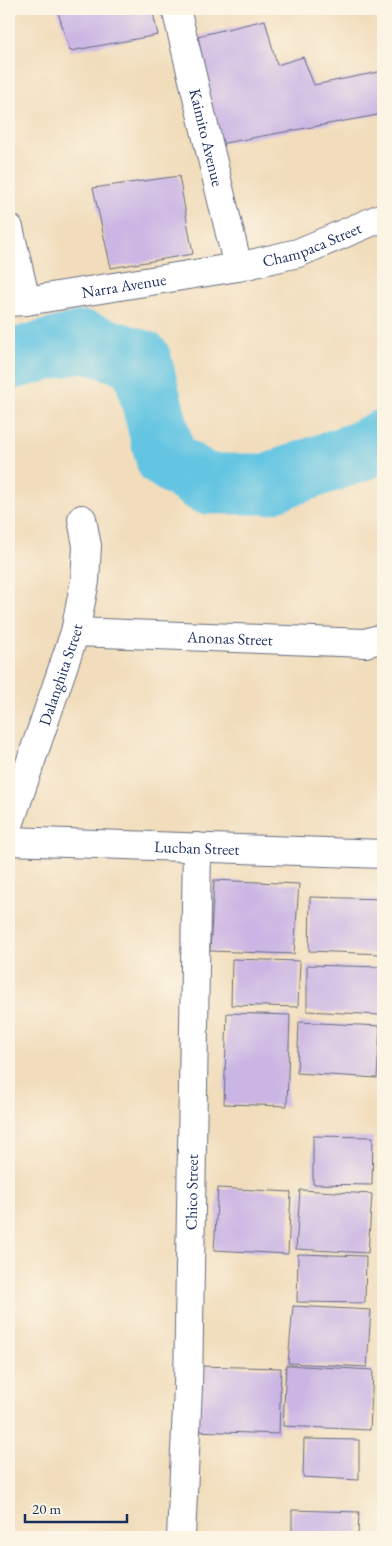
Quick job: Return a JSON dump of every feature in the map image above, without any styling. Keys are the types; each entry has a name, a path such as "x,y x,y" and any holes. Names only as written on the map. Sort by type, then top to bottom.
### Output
{"street":[{"name":"Kaimito Avenue","path":"176,9 238,267"},
{"name":"Champaca Street","path":"238,267 298,253 383,217"},
{"path":"9,228 17,301"},
{"name":"Narra Avenue","path":"17,301 238,267"},
{"name":"Dalanghita Street","path":"9,825 75,632 85,581 87,546 82,519"},
{"name":"Anonas Street","path":"75,632 365,643 383,638"},
{"name":"Lucban Street","path":"9,840 383,854"},
{"name":"Chico Street","path":"181,1537 188,1377 197,847"}],"building":[{"path":"57,9 152,9 158,35 70,51"},
{"path":"265,20 277,65 303,57 314,85 383,71 383,114 219,144 198,36"},
{"path":"179,176 193,254 111,268 93,188"},
{"path":"214,880 299,884 294,954 210,951"},
{"path":"310,897 383,899 383,954 309,951"},
{"path":"232,959 300,961 298,1007 231,1005"},
{"path":"307,965 382,967 381,1015 307,1011"},
{"path":"227,1013 290,1015 287,1106 224,1104"},
{"path":"299,1022 380,1026 377,1078 297,1073"},
{"path":"313,1136 373,1137 372,1185 313,1184"},
{"path":"218,1188 291,1192 288,1254 214,1250"},
{"path":"300,1190 372,1194 368,1253 296,1249"},
{"path":"298,1254 366,1256 365,1303 297,1302"},
{"path":"293,1306 371,1310 367,1367 288,1363"},
{"path":"286,1365 373,1370 370,1430 283,1426"},
{"path":"196,1366 281,1368 279,1434 194,1431"},
{"path":"304,1439 359,1440 359,1480 303,1477"},
{"path":"292,1510 359,1512 358,1537 292,1537"}],"waterway":[{"path":"9,360 83,341 141,360 166,459 206,484 266,484 361,451 383,440"}]}
